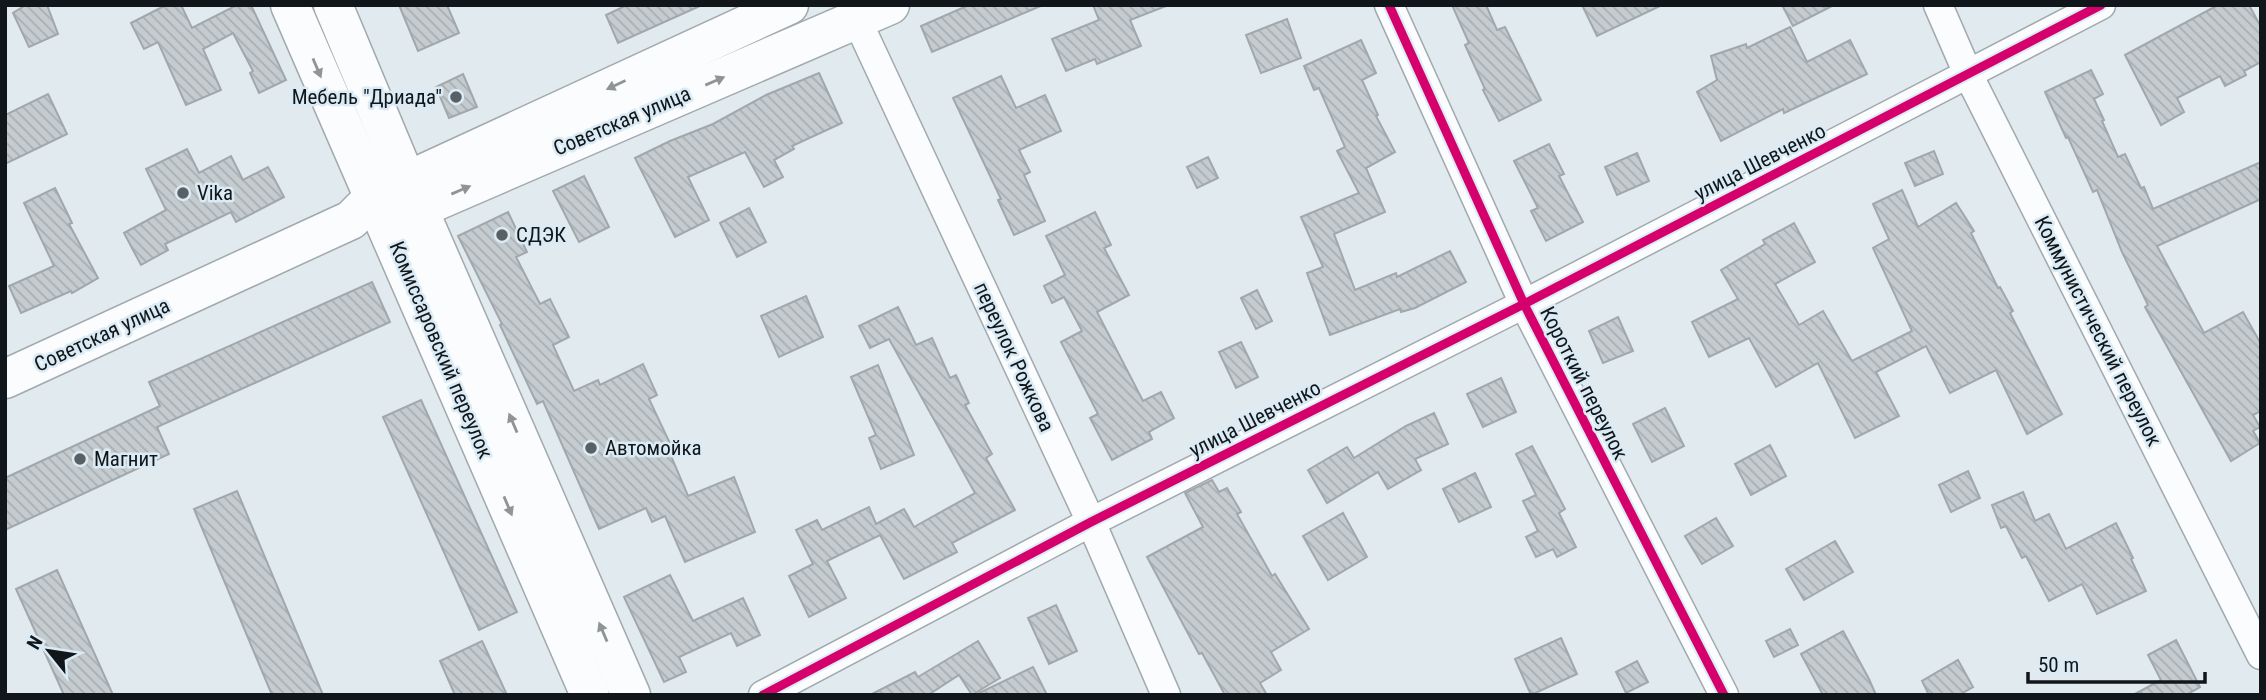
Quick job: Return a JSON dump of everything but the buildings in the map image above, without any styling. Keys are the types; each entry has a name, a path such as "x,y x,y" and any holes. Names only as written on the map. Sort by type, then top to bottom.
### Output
{"main road":[{"name":"Комиссаровский переулок","path":"289,5 631,695"},
{"name":"Комиссаровский переулок","path":"333,5 387,206 590,695"},
{"name":"Советская улица","path":"5,379 387,206 789,5"},
{"name":"Советская улица","path":"387,206 874,13"}],"street":[{"name":"Короткий переулок","path":"1389,5 1524,304 1724,695"},
{"name":"Коммунистический переулок","path":"1938,5 1968,74 2261,655"},
{"name":"улица Шевченко","path":"763,695 1091,522 1524,304 2101,5"},
{"name":"переулок Рожкова","path":"874,13 1166,695"}],"cycle path":[{"path":"1389,5 1524,304 1724,695"},
{"path":"763,695 1091,522 1524,304 2101,5"}],"place":[{"name":"Мебель \"Дриада\"","path":"456,97"},
{"name":"Vika","path":"183,193"},
{"name":"СДЭК","path":"502,235"},
{"name":"Автомойка","path":"591,448"},
{"name":"Магнит","path":"80,459"}]}
